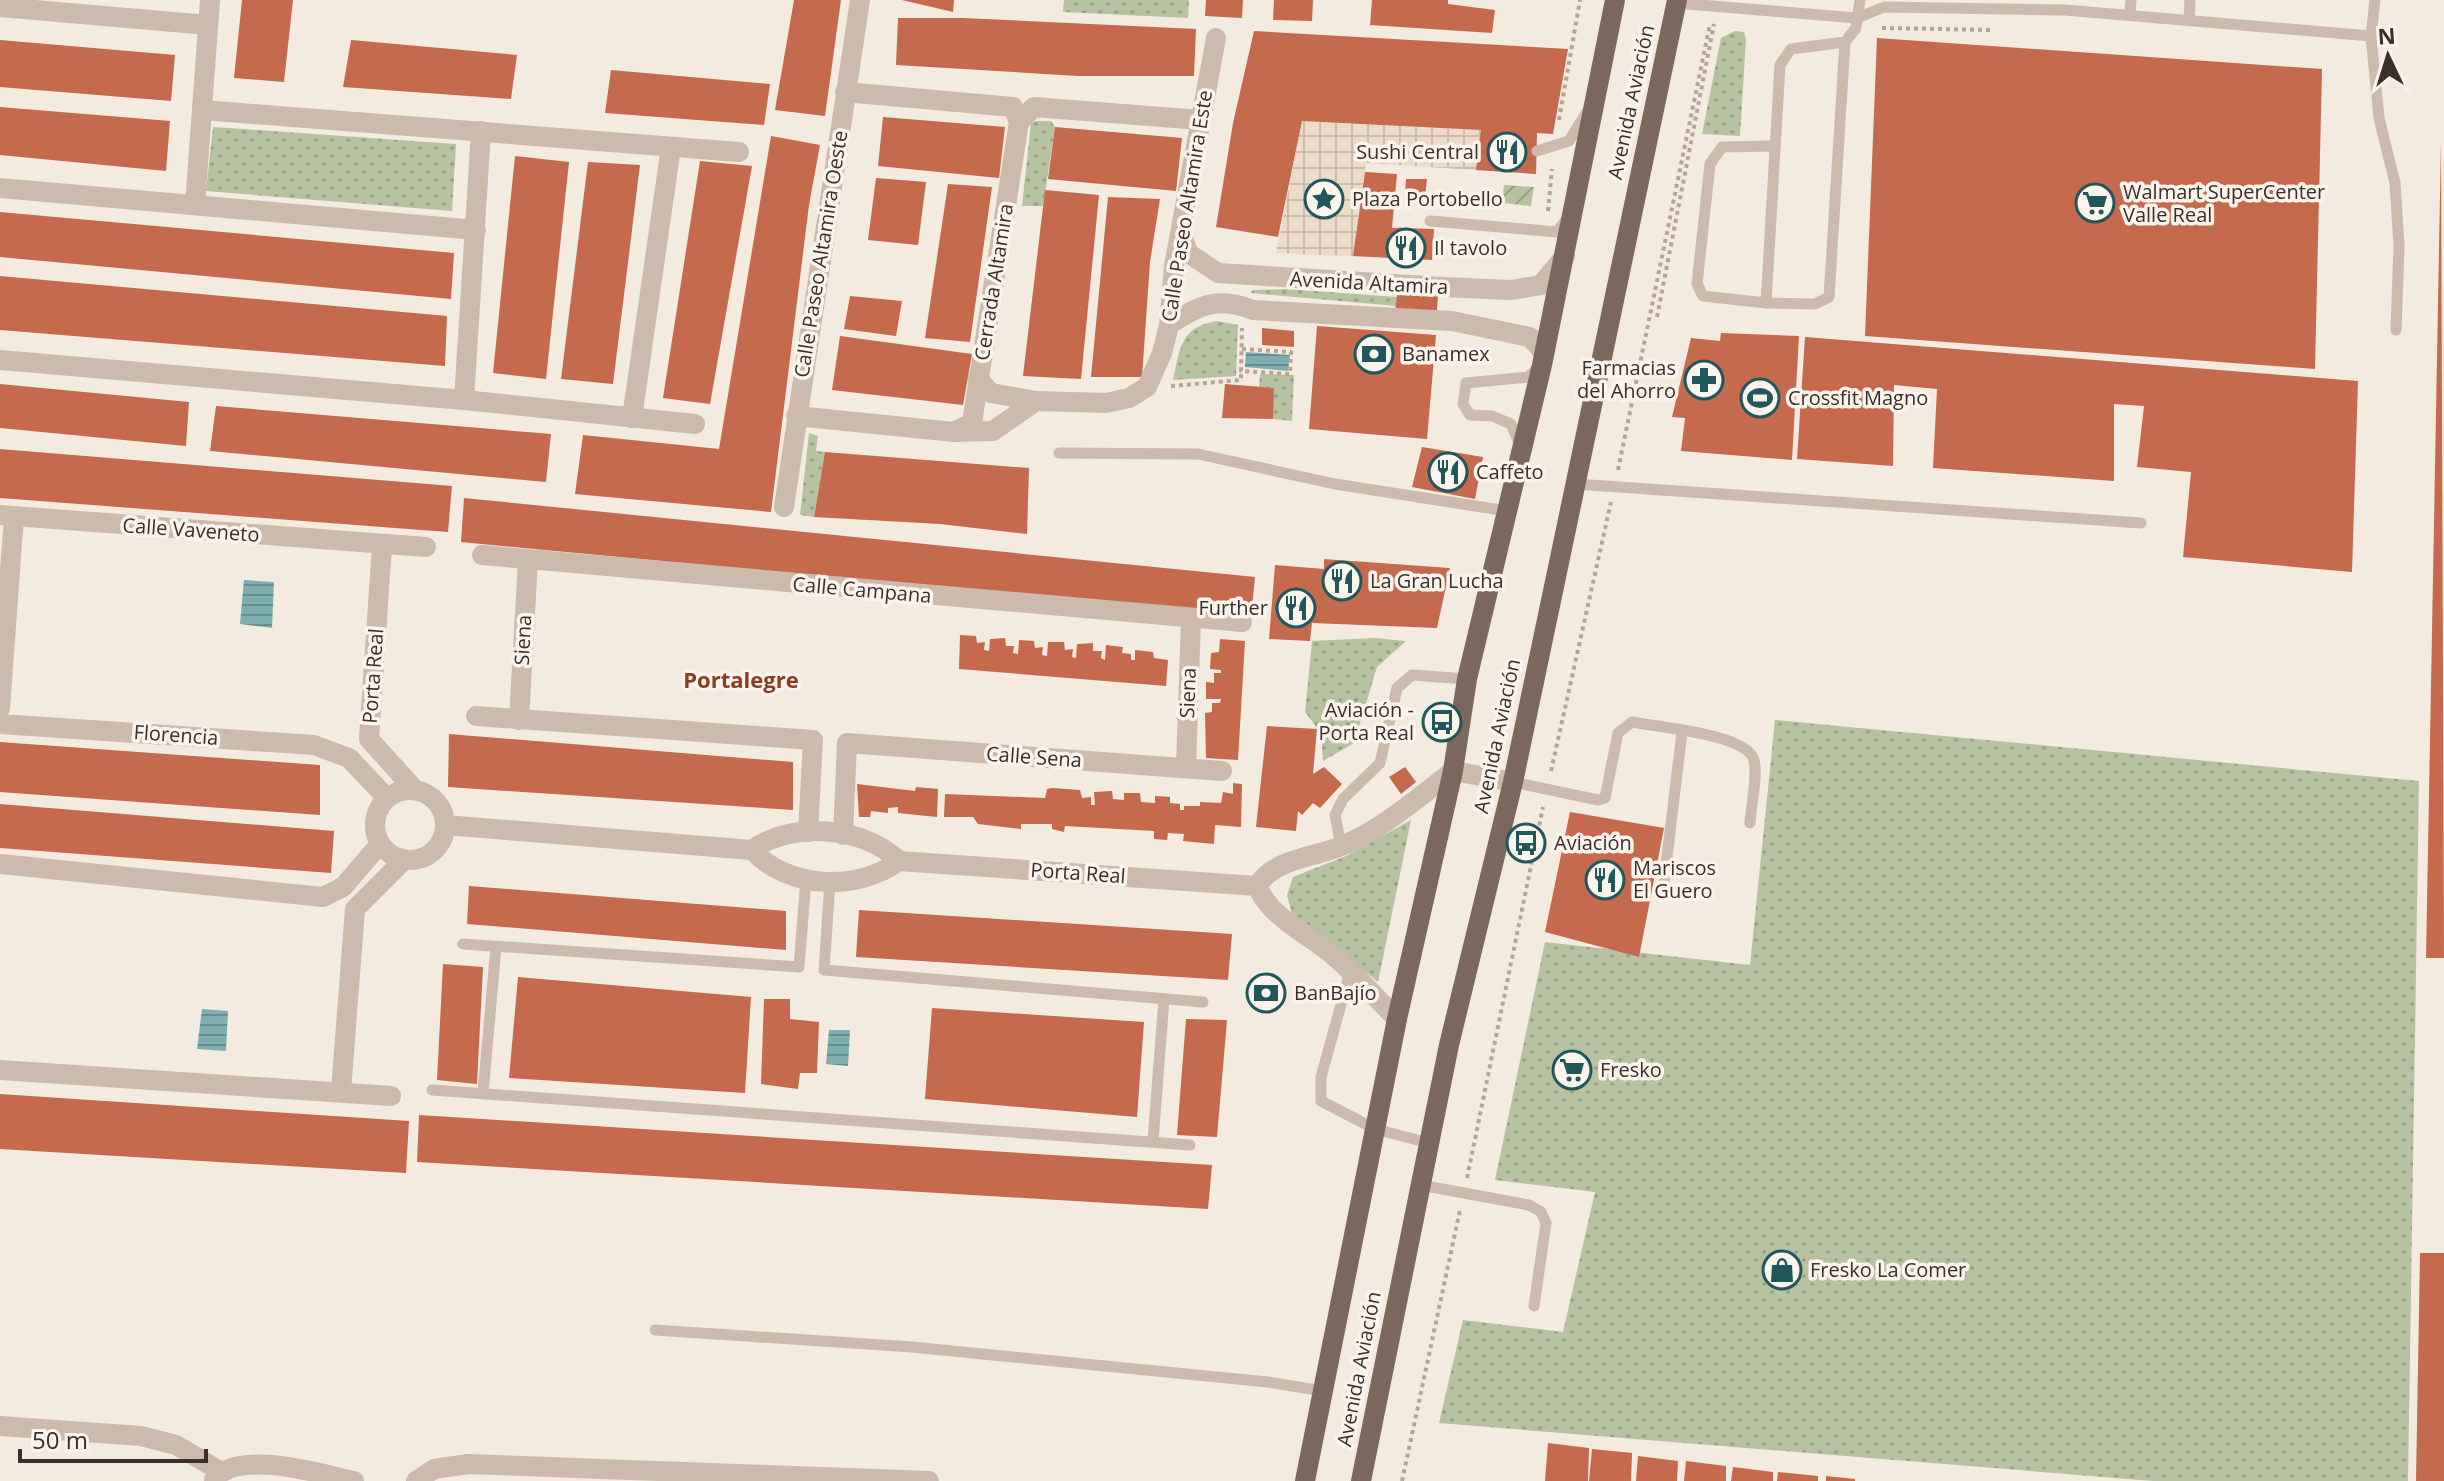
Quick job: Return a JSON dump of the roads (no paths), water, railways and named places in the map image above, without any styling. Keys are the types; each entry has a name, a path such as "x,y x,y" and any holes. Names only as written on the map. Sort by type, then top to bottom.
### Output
{"main road":[{"name":"Avenida Aviación","path":"1305,1481 1397,1019 1453,771 1467,679 1543,359 1615,0"},
{"name":"Avenida Aviación","path":"1361,1481 1420,1185 1513,782 1677,2"}],"street":[{"path":"195,205 210,0"},
{"name":"Calle Paseo Altamira Oeste","path":"784,507 860,0"},
{"path":"0,7 208,25"},
{"name":"Calle Paseo Altamira Este","path":"1036,401 1106,403 1129,398 1158,381 1169,325 1170,293 1216,38"},
{"path":"846,84 1013,107 1019,122 1034,107 1200,120"},
{"path":"202,110 739,152"},
{"name":"Cerrada Altamira","path":"954,432 972,423 1019,122"},
{"path":"464,400 481,131"},
{"path":"632,418 671,147"},
{"path":"0,188 476,230"},
{"name":"Avenida Altamira","path":"1181,232 1188,253 1218,273 1453,288 1511,290 1541,285 1565,256"},
{"path":"1452,321 1453,288"},
{"name":"Avenida Altamira","path":"1169,325 1197,306 1217,303 1253,310 1452,321 1530,337 1543,359"},
{"path":"0,360 464,400 695,424"},
{"path":"978,379 991,393 1036,401"},
{"path":"795,422 954,432 993,431 1036,401"},
{"path":"0,708 7,516"},
{"name":"Calle Vaveneto","path":"7,516 382,545"},
{"path":"382,545 426,547"},
{"name":"Porta Real","path":"382,545 369,739 415,790"},
{"name":"Calle Campana","path":"482,555 1242,622"},
{"name":"Siena","path":"519,720 528,560"},
{"name":"Siena","path":"1186,768 1191,619"},
{"path":"476,716 813,740 808,832"},
{"name":"Florencia","path":"0,724 314,745 349,758 387,798"},
{"name":"Calle Sena","path":"843,835 847,743 1222,771"},
{"path":"1397,1019 1350,972 1262,898 1257,886 1264,874 1296,859 1341,846 1408,805 1453,771 1513,782"},
{"path":"415,790 436,803 445,825 439,845 432,851 424,857 404,860 390,854 380,844 375,828 377,812 387,798 400,791 415,790"},
{"path":"445,825 752,850"},
{"name":"Porta Real","path":"899,861 885,847 843,835 808,832 786,832 768,838 752,850 780,874 830,882 881,874 899,861 1257,886"},
{"path":"0,864 323,897 343,887 380,844"},
{"path":"341,1091 355,909 404,860"},
{"path":"0,1070 391,1096"},
{"path":"0,1426 141,1436 176,1445 217,1476 244,1463 354,1481"},
{"path":"416,1481 434,1469 468,1464 929,1481"}],"lane":[{"path":"1773,146 1722,147 1710,164 1697,284 1703,296 1766,303 1815,304 1829,297 1845,42 1856,28 1860,0"},
{"path":"1871,0 1884,7"},
{"path":"2130,14 2131,0"},
{"path":"2189,20 2190,0"},
{"path":"2375,0 2371,36 2379,118 2395,183 2399,246 2396,330"},
{"path":"1677,2 1857,18 1884,7 1995,5 2371,36"},
{"path":"1766,303 1780,65 1791,49 1845,42"},
{"path":"1537,151 1569,141 1594,101"},
{"path":"1430,221 1557,232 1572,211"},
{"path":"1521,447 1511,424 1492,416 1470,415 1463,404 1466,383 1528,377 1543,359"},
{"path":"1059,453 1198,454 1335,484 1507,511"},
{"path":"1575,484 2141,523"},
{"path":"1341,846 1335,815 1343,799 1380,763 1397,688 1412,675 1467,679"},
{"path":"1513,782 1598,800 1605,798 1623,727 1632,722 1746,747 1754,761 1750,823"},
{"path":"1664,882 1682,732"},
{"path":"463,944 799,967 806,879"},
{"path":"830,882 824,970 1203,1002"},
{"path":"483,1093 496,947"},
{"path":"1350,972 1321,1077 1321,1101 1375,1129 1429,1143"},
{"path":"1153,1141 1164,999"},
{"path":"432,1090 1190,1145"},
{"path":"1420,1185 1529,1205 1541,1212 1546,1223 1534,1306"},
{"path":"655,1330 912,1347 1268,1382 1323,1391"}],"water":[{"path":"1246,352 1290,355 1288,371 1245,367"},
{"path":"244,580 274,582 272,628 240,624"},
{"path":"202,1009 228,1011 226,1051 197,1049"},
{"path":"829,1030 850,1030 848,1066 826,1064"}],"place":[{"name":"Sushi Central","path":"1507,152"},
{"name":"Plaza Portobello","path":"1324,199"},
{"name":"Walmart SuperCenter Valle Real","path":"2095,203"},
{"name":"Il tavolo","path":"1406,248"},
{"name":"Banamex","path":"1374,354"},
{"name":"Farmacias del Ahorro","path":"1704,380"},
{"name":"Crossfit Magno","path":"1760,398"},
{"name":"Caffeto","path":"1448,472"},
{"name":"La Gran Lucha","path":"1342,581"},
{"name":"Further","path":"1296,608"},
{"name":"Aviación - Porta Real","path":"1442,722"},
{"name":"Aviación","path":"1526,843"},
{"name":"Mariscos El Guero","path":"1605,880"},
{"name":"BanBajío","path":"1266,993"},
{"name":"Fresko","path":"1572,1070"},
{"name":"Fresko La Comer","path":"1782,1270"}],"district":[{"name":"Portalegre","path":"741,680"}]}
